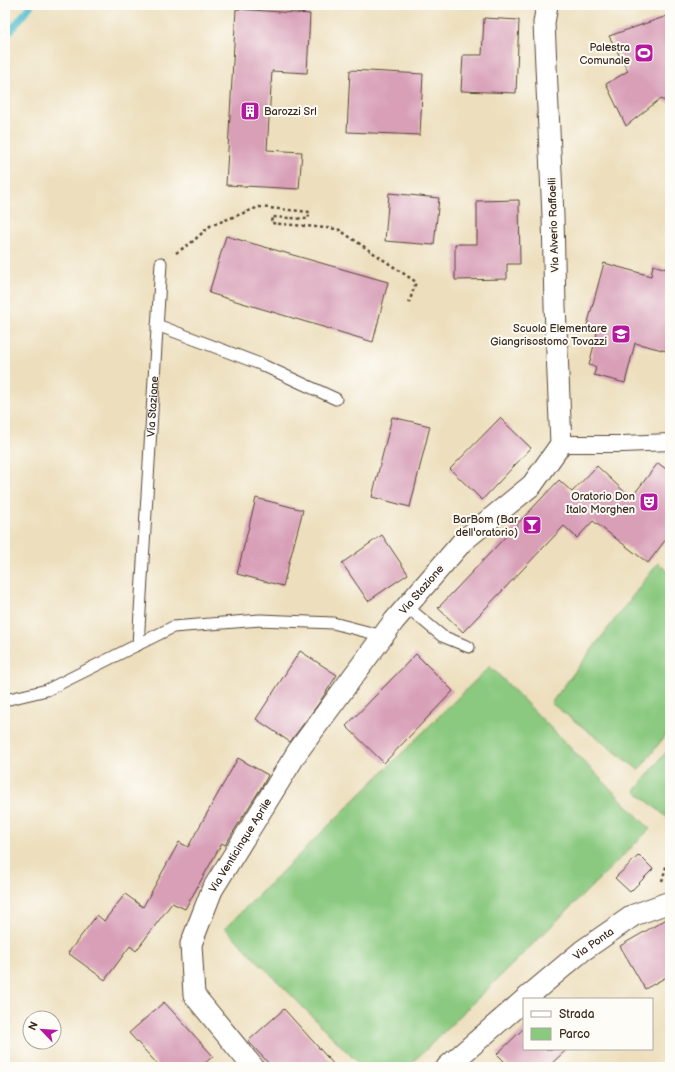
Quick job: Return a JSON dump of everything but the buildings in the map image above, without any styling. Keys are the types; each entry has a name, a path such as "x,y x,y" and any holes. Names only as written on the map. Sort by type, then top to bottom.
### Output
{"street":[{"name":"Via Alverio Raffaelli","path":"547,5 544,24 562,444"},
{"path":"562,444 670,442"},
{"name":"Via Stazione","path":"383,636 406,606 462,541 532,485 562,444"},
{"name":"Via Venticinque Aprile","path":"253,1067 194,995 191,944 212,890 298,751 383,636"},
{"name":"Via Ponta","path":"525,998 582,951 634,915 670,902"},
{"name":"Via Ponta","path":"447,1067 523,1000"}],"lane":[{"name":"Via Stazione","path":"138,645 161,263"},
{"path":"157,325 260,364 336,399"},
{"path":"406,606 442,636 469,647"},
{"path":"5,700 47,690 173,628 260,620 332,623 383,636"}],"path":[{"path":"161,263 192,242 210,226 259,207 310,212 308,219 272,216 271,223 338,228 416,282 409,303"}],"green space":[{"path":"658,563 670,573 670,729 639,770 551,703"},
{"path":"490,666 650,829 408,1067 362,1067 225,928"},
{"path":"670,747 670,816 668,818 635,791"}],"waterway":[{"path":"5,38 31,5"}],"place":[{"name":"Palestra Comunale","path":"644,53"},
{"name":"Barozzi Srl","path":"250,111"},
{"name":"Scuola Elementare Giangrisostomo Tovazzi","path":"621,334"},
{"name":"Oratorio Don Italo Morghen","path":"649,502"},
{"name":"BarBom (Bar dell'oratorio)","path":"532,525"}]}
